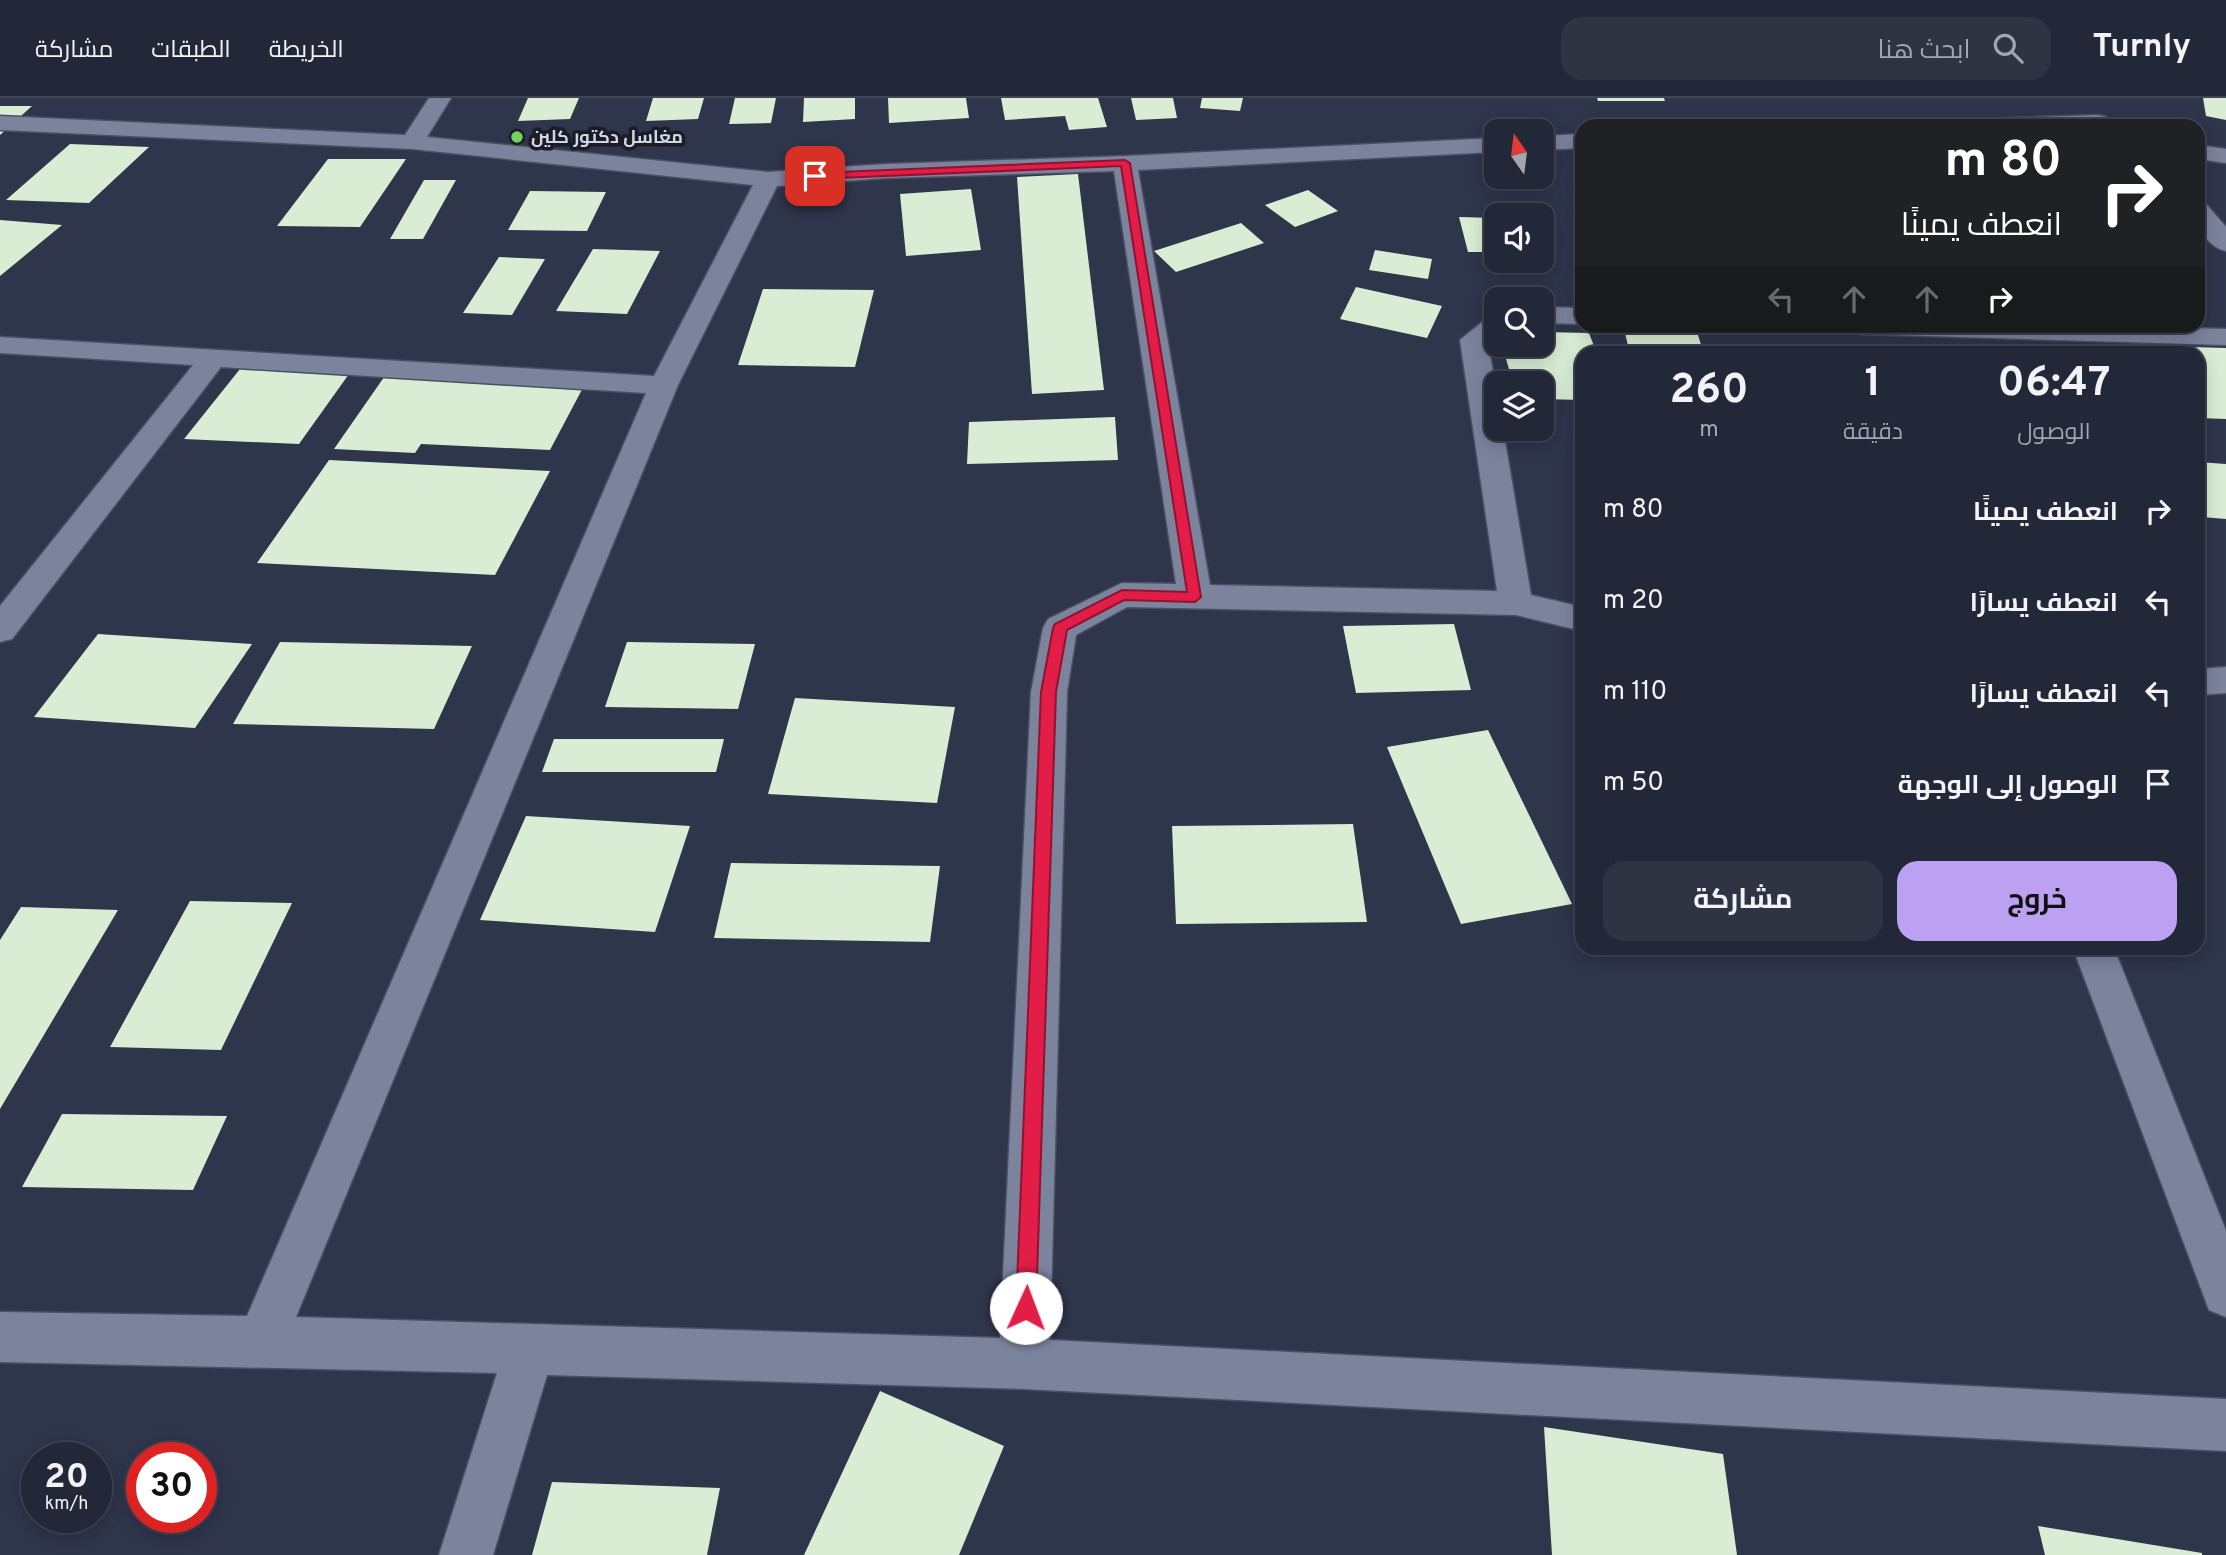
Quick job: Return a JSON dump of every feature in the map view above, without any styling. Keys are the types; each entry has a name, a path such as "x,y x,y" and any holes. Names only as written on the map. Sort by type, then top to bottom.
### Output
{"street":[{"path":"412,142 440,98"},
{"path":"2077,98 2097,119"},
{"path":"5,133 31,125 412,142 768,179 886,171 1125,163 1484,146"},
{"path":"1554,142 1575,141"},
{"path":"2205,153 2226,156"},
{"path":"1125,163 1195,597"},
{"path":"261,1341 664,385 768,179"},
{"path":"2205,218 2226,243"},
{"path":"1554,315 1575,316"},
{"path":"2093,333 2226,337"},
{"path":"1484,334 1474,340 1516,603"},
{"path":"0,345 664,385"},
{"path":"0,630 215,356"},
{"path":"1024,1363 1049,692 1060,628 1122,595 1516,603 1575,617"},
{"path":"2205,682 2226,680"},
{"path":"2096,955 2226,1293"},
{"path":"0,1337 261,1341 1024,1363 2226,1425"},
{"path":"467,1555 530,1349"}],"building":[{"path":"528,98 579,98 570,119 518,121"},
{"path":"653,98 704,98 698,119 646,121"},
{"path":"735,98 776,98 771,123 729,124"},
{"path":"804,98 855,98 855,119 803,122"},
{"path":"888,98 966,98 969,118 889,123"},
{"path":"1001,98 1098,98 1107,127 1069,130 1065,116 1005,120"},
{"path":"1131,98 1173,98 1177,118 1136,120"},
{"path":"1202,98 1243,98 1240,111 1200,108"},
{"path":"1597,98 1664,98 1665,101 1598,101"},
{"path":"2203,98 2226,98 2226,120 2206,116"},
{"path":"0,106 32,106 0,135"},
{"path":"70,144 149,147 89,203 6,200"},
{"path":"328,159 406,159 360,227 277,226"},
{"path":"1078,174 1104,390 1032,394 1017,177"},
{"path":"424,180 456,180 423,239 390,239"},
{"path":"971,189 981,250 906,256 900,194"},
{"path":"1308,190 1338,211 1295,227 1265,205"},
{"path":"530,191 606,192 587,231 508,230"},
{"path":"1459,217 1484,218 1484,252 1468,252"},
{"path":"0,220 62,225 0,276"},
{"path":"1241,223 1264,243 1176,272 1154,251"},
{"path":"593,249 660,251 627,314 556,311"},
{"path":"1375,250 1432,259 1428,279 1369,270"},
{"path":"499,257 545,259 512,315 463,313"},
{"path":"1356,287 1442,306 1427,338 1340,319"},
{"path":"763,289 874,290 855,367 738,365"},
{"path":"1554,332 1589,333 1594,346 1575,346 1575,400 1554,399 1554,371 1510,371 1505,357 1554,357"},
{"path":"1625,333 1697,333 1701,346 1628,346"},
{"path":"2090,344 2158,346 2091,346"},
{"path":"2205,347 2226,348 2226,419 2205,418"},
{"path":"240,369 349,374 299,444 184,439"},
{"path":"389,370 586,382 550,450 421,444 415,453 334,449"},
{"path":"1115,417 1118,460 967,464 969,422"},
{"path":"329,460 550,471 495,575 257,563"},
{"path":"2205,462 2226,464 2226,519 2205,517"},
{"path":"1454,624 1471,690 1356,693 1343,626"},
{"path":"98,634 252,644 195,728 34,717"},
{"path":"280,642 472,646 434,729 233,724"},
{"path":"627,642 755,644 738,709 605,707"},
{"path":"795,698 955,707 937,803 768,794"},
{"path":"1488,730 1572,904 1461,924 1387,747"},
{"path":"554,739 724,739 716,772 542,772"},
{"path":"526,816 690,826 655,932 480,920"},
{"path":"1353,824 1367,922 1176,924 1172,826"},
{"path":"731,863 940,866 930,942 714,938"},
{"path":"190,901 292,903 221,1050 110,1047"},
{"path":"21,907 118,910 0,1109 0,940"},
{"path":"62,1114 227,1116 193,1190 22,1187"},
{"path":"880,1391 1004,1446 959,1555 804,1555"},
{"path":"1544,1427 1723,1454 1737,1555 1552,1555"},
{"path":"552,1482 720,1488 707,1555 532,1555"},
{"path":"2038,1526 2202,1553 2202,1555 2045,1555"}],"place":[{"name":"مغاسل دكتور كلين","path":"517,137"}],"route":[{"path":"815,176 1125,163 1195,597 1122,595 1060,628 1049,692 1026,1308"}]}
